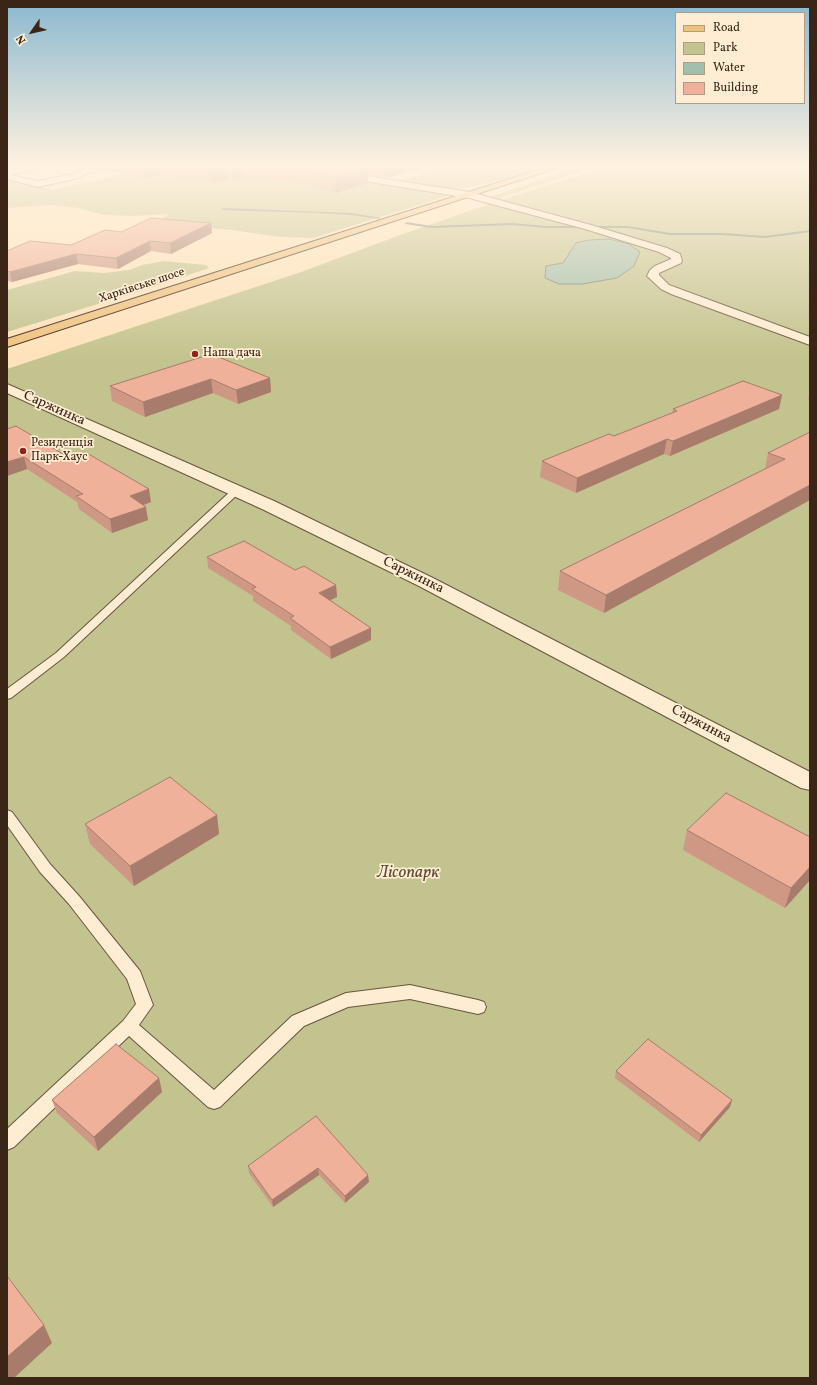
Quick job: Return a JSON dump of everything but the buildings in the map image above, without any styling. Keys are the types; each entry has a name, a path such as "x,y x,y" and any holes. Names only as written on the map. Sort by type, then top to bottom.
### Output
{"main road":[{"name":"Харківське шосе","path":"7,343 361,231"}],"street":[{"path":"601,231 663,250 676,256 677,260 659,268 654,272 653,276 665,287 810,341"},
{"name":"Саржинка","path":"7,388 236,491 426,582 810,782"}],"lane":[{"path":"7,695 60,655 236,491"},
{"path":"7,815 45,868 74,900 134,976 145,1005 129,1026 7,1141"},
{"path":"129,1026 214,1101 298,1021 346,1000 410,992 478,1007"}],"green space":[{"path":"236,231 337,231 313,238 280,237"},
{"name":"Лісопарк","path":"413,231 810,231 810,1378 7,1378 7,369 301,272","holes":["609,239 629,244 617,278 582,284 559,284 546,266 563,263 589,240"]},
{"path":"164,261 206,265 209,268 7,332 7,290 75,271 104,273 129,270 142,265"}],"water":[{"path":"609,239 629,244 640,252 634,266 617,278 582,284 559,284 545,278 546,266 563,263 576,243 589,240"}],"waterway":[{"path":"650,231 670,234 722,234 765,237 810,231"}],"place":[{"name":"Наша дача","path":"195,354"},
{"name":"Резиденція Парк-Хаус","path":"23,451"}]}
